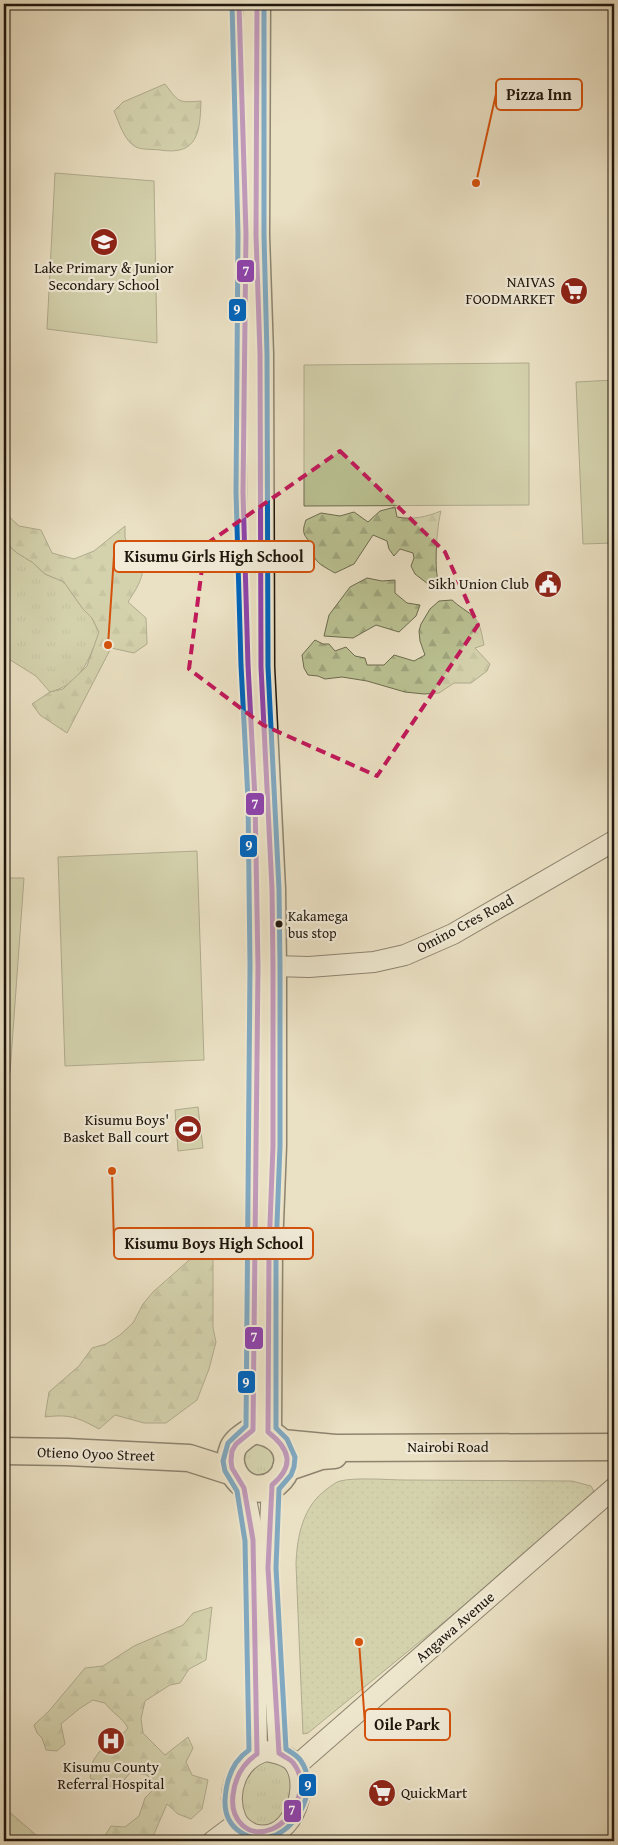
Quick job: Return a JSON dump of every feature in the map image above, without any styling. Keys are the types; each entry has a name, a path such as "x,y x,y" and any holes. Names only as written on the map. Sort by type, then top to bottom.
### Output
{"highway":[{"path":"238,4 246,234 243,492 248,666 255,799 272,1452 266,1488 254,1488 237,1468 239,1440 272,1452"},
{"path":"257,4 256,235 260,354 261,667 272,889 273,966 264,1146"},
{"name":"Nairobi Road","path":"272,1452 321,1456 614,1448"},
{"name":"Otieno Oyoo Street","path":"4,1451 189,1458 237,1468"}],"main road":[{"name":"Omino Cres Road","path":"273,966 309,967 374,962 405,955 453,934 613,841"},
{"path":"272,1452 268,1568 279,1754"},
{"path":"237,1468 251,1524 254,1556 257,1754"},
{"name":"Angawa Avenue","path":"296,1766 614,1488"},
{"path":"266,1751 279,1754 296,1766 300,1778 298,1804 282,1836 262,1839 247,1832 237,1823 232,1802 236,1779 240,1768 248,1759 257,1754 266,1751"},
{"path":"213,1841 237,1823"}],"highlighted area":[{"path":"340,451 445,552 478,625 377,776 263,725 189,669 205,545"}],"green space":[{"path":"165,84 179,100 187,102 201,101 198,132 189,145 182,149 173,151 136,147 125,136 114,111 123,102"},
{"path":"55,173 154,181 157,343 47,329"},
{"path":"529,363 529,505 304,506 304,365"},
{"path":"614,380 614,543 583,544 576,382"},
{"path":"395,507 397,517 403,518 430,515 441,511 436,546 438,580 428,584 415,574 411,566 414,558 413,553 400,549 394,556 389,549 387,541 373,535 354,564 335,573 315,559 313,545 304,534 306,520 321,513 340,516 354,512 368,522 380,511"},
{"path":"4,512 19,526 41,530 52,553 74,559 94,551 125,526 125,537 130,557 142,559 143,571 137,587 128,602 146,618 147,644 134,653 111,648 67,733 40,715 32,704 50,692 63,689 87,666 99,632 92,618 83,609 64,582 45,574 4,541"},
{"path":"4,541 45,574 64,582 83,609 92,618 99,633 82,670 69,683 50,692 36,676 4,656"},
{"path":"367,578 382,581 395,580 395,593 407,603 420,605 416,616 399,632 376,625 353,638 324,636 329,615 350,587"},
{"path":"452,600 477,621 484,645 475,648 490,664 487,671 471,683 454,683 439,693 424,694 405,692 367,681 342,677 325,679 308,675 304,668 302,655 315,640 323,644 329,644 335,651 346,647 355,656 365,658 367,665 384,665 394,655 414,661 425,655 419,631 430,609 439,601"},
{"path":"197,851 204,1060 65,1066 58,857"},
{"path":"4,878 24,878 10,1073 4,1079"},
{"name":"Kisumu Boys' Basket Ball court","path":"198,1107 203,1148 178,1151 175,1110"},
{"path":"205,1246 213,1256 213,1328 216,1342 209,1369 197,1400 166,1423 144,1423 115,1415 99,1429 73,1417 45,1417 49,1392 79,1366 92,1348 106,1344 133,1323 143,1304 153,1292"},
{"path":"248,1438 285,1453 258,1487 234,1456"},
{"path":"363,1479 572,1481 591,1486 597,1497 308,1733 303,1734 296,1564 303,1522 312,1504 319,1496 338,1482"},
{"path":"212,1607 206,1660 189,1669 180,1683 170,1685 145,1701 141,1719 143,1733 165,1755 188,1737 193,1748 186,1762 192,1775 208,1780 202,1809 191,1819 178,1814 167,1804 151,1841 105,1841 103,1839 111,1826 125,1827 139,1816 145,1798 157,1786 147,1775 131,1772 117,1788 90,1778 93,1761 99,1752 110,1748 128,1728 105,1703 93,1700 61,1724 65,1744 57,1751 46,1750 42,1738 37,1733 34,1725 49,1711 85,1668 103,1666 134,1646 183,1625 193,1613"},
{"path":"271,1758 290,1769 291,1810 263,1833 243,1818 241,1787 246,1770"},
{"path":"4,1804 7,1810 43,1841 4,1841"}],"transit line":[{"name":"9","path":"232,4 238,234 236,492 241,665 248,799 250,966 246,1426 228,1443 223,1461 225,1471 237,1491 245,1541 249,1750 243,1754 231,1772 225,1800 229,1819 240,1832 256,1838 266,1838 276,1835 293,1822 304,1803 308,1781 301,1761 286,1749 276,1568 279,1489 291,1475 295,1457 287,1439 276,1428 276,1249 280,1146 280,966 279,889 268,667 264,4"},
{"name":"7","path":"239,4 246,234 243,492 248,665 255,799 258,966 253,1430 236,1444 232,1451 231,1461 232,1468 244,1488 253,1540 257,1754 247,1762 238,1777 234,1788 233,1804 234,1812 242,1825 248,1829 263,1831 272,1829 287,1818 297,1801 300,1782 299,1772 294,1764 279,1753 268,1568 272,1485 284,1471 287,1458 281,1445 268,1432 269,1249 273,1146 273,966 272,889 261,667 260,354 256,235 257,4"}],"place":[{"name":"Pizza Inn","path":"476,183"},
{"name":"Lake Primary & Junior Secondary School","path":"104,242"},
{"name":"NAIVAS FOODMARKET","path":"574,291"},
{"name":"Sikh Union Club","path":"548,584"},
{"name":"Kisumu Girls High School","path":"108,645"},
{"name":"Kakamega bus stop","path":"279,924"},
{"name":"Kisumu Boys' Basket Ball court","path":"188,1129"},
{"name":"Kisumu Boys High School","path":"112,1171"},
{"name":"Oile Park","path":"359,1642"},
{"name":"Kisumu County Referral Hospital","path":"111,1741"},
{"name":"QuickMart","path":"382,1793"}]}
